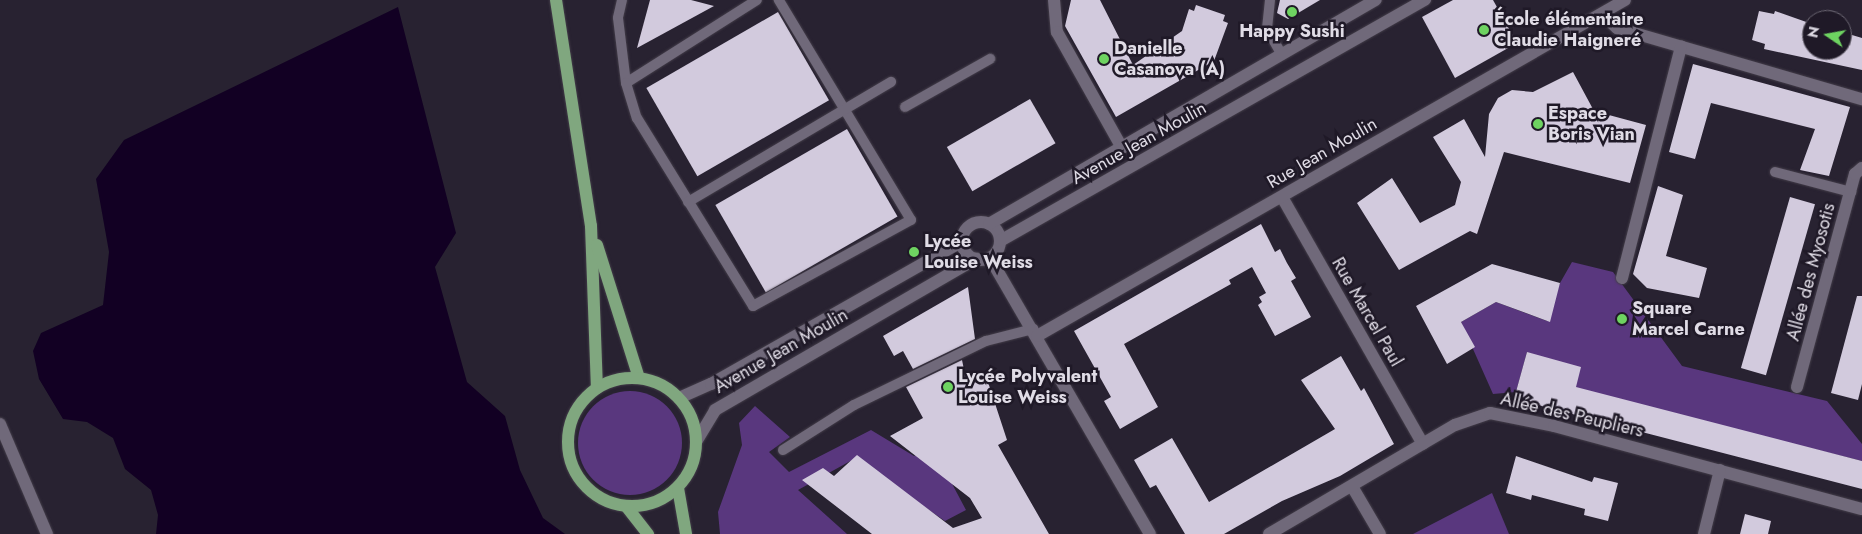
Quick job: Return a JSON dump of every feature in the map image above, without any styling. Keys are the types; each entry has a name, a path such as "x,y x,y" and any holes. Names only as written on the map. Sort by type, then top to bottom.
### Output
{"main road":[{"path":"556,0 591,226 597,388"},
{"path":"591,226 639,378"},
{"path":"639,378 661,384 679,398 692,418 696,442 692,467 678,488 657,502 626,506 596,496 581,482 571,463 568,442 571,421 581,402 597,388 616,380 639,378"},
{"path":"678,488 686,534"},
{"path":"626,506 648,534"}],"street":[{"path":"1054,0 1057,32 1122,148"},
{"name":"Avenue Jean Moulin","path":"989,224 1376,0"},
{"name":"Avenue Jean Moulin","path":"1000,241 1425,0"},
{"name":"Rue Jean Moulin","path":"1034,333 1282,197 1625,0"},
{"path":"1602,14 1618,28 1862,99"},
{"path":"1622,278 1681,46"},
{"path":"1282,55 1295,74"},
{"name":"Allée des Myosotis","path":"1797,387 1855,174 1862,168"},
{"name":"Rue Marcel Paul","path":"1282,197 1423,444"},
{"path":"989,224 1000,241 990,258 976,259 966,252 963,240 972,225 989,224"},
{"name":"Avenue Jean Moulin","path":"679,398 787,342 963,240"},
{"path":"990,258 1150,534"},
{"name":"Avenue Jean Moulin","path":"696,442 715,410 976,259"},
{"name":"Allée des Peupliers","path":"1268,534 1353,488 1423,444 1476,416 1496,414 1720,470 1862,509"},
{"path":"0,424 47,534"},
{"path":"1704,534 1720,470"},
{"path":"1353,488 1380,534"}],"lane":[{"path":"622,0 618,18 626,83 637,118 753,306 911,220 779,0"},
{"path":"626,83 757,0"},
{"path":"1270,0 1267,29 1282,55"},
{"path":"905,107 990,59"},
{"path":"688,202 844,108 891,82"},
{"path":"1775,172 1851,192"},
{"path":"783,450 854,405 986,341 1034,333"}],"shaded area":[{"path":"398,7 456,233 435,267 467,382 505,416 520,470 543,518 565,534 156,534 158,515 151,490 125,469 113,438 87,422 63,419 39,379 33,351 41,333 103,305 109,252 96,179 124,140"},
{"path":"1572,262 1613,272 1682,366 1827,401 1862,444 1862,461 1575,390 1527,352 1516,392 1493,394 1461,322 1496,302 1547,321 1560,283"},
{"path":"630,391 650,395 667,406 678,423 682,443 678,463 667,480 650,491 630,495 610,491 593,480 582,463 578,443 582,423 593,406 610,395"},
{"path":"755,406 790,437 769,452 789,472 871,430 914,456 933,448 966,510 945,521 854,459 798,490 847,534 720,534 718,512 742,445 739,423"},
{"path":"1492,493 1509,534 1413,534"}],"building":[{"path":"650,0 691,0 714,6 637,48"},
{"path":"1071,0 1100,0 1133,65 1182,31 1189,9 1194,11 1196,5 1225,15 1223,21 1228,23 1214,61 1116,117 1065,26"},
{"path":"1280,0 1320,0 1288,19 1277,13"},
{"name":"École élémentaire Claudie Haigneré","path":"1453,0 1493,0 1517,43 1455,78 1422,17"},
{"path":"1759,11 1774,14 1775,11 1802,20 1802,57 1764,49 1765,44 1752,40"},
{"path":"778,12 829,100 697,176 646,88"},
{"path":"1852,35 1862,38 1862,70 1815,60 1852,60"},
{"path":"1693,64 1850,107 1829,176 1800,170 1815,129 1711,103 1695,159 1669,152"},
{"path":"1573,72 1594,111 1646,125 1630,183 1504,152 1477,234 1470,231 1399,270 1357,203 1392,178 1420,223 1455,205 1461,182 1433,137 1464,119 1485,157 1489,114 1498,98 1512,90 1533,92"},
{"path":"1030,99 1056,143 972,191 947,147"},
{"path":"847,129 898,216 766,292 715,205"},
{"path":"1658,186 1683,195 1666,256 1707,268 1699,298 1647,288 1633,274"},
{"path":"1790,197 1815,204 1766,375 1741,368"},
{"path":"1261,224 1275,252 1280,249 1296,278 1291,281 1311,317 1275,336 1258,305 1262,302 1259,297 1266,293 1252,267 1229,280 1231,284 1124,344 1158,407 1120,429 1104,401 1111,397 1074,331"},
{"path":"1492,264 1560,283 1550,322 1496,302 1461,322 1475,347 1447,364 1416,306"},
{"path":"968,287 975,339 913,369 903,351 894,356 883,336"},
{"path":"1857,296 1862,296 1862,384 1858,400 1831,393"},
{"path":"1527,352 1581,367 1576,387 1862,461 1862,489 1514,399"},
{"path":"1341,356 1361,391 1364,388 1394,444 1340,476 1282,501 1224,534 1185,534 1156,485 1150,488 1134,460 1172,438 1209,502 1335,429 1301,380"},
{"path":"962,360 967,384 985,373 1007,440 998,445 1049,534 872,534 802,480 823,468 834,476 857,455 953,528 982,518 970,498 890,436 923,418 906,387"},
{"path":"1516,456 1592,482 1594,477 1618,483 1608,521 1584,515 1585,509 1532,495 1531,500 1506,493"},
{"path":"1745,514 1771,521 1768,534 1740,534"}],"place":[{"name":"Happy Sushi","path":"1292,12"},
{"name":"École élémentaire Claudie Haigneré","path":"1484,30"},
{"name":"Danielle Casanova (A)","path":"1104,59"},
{"name":"Espace Boris Vian","path":"1538,124"},
{"name":"Lycée Louise Weiss","path":"914,252"},
{"name":"Square Marcel Carne","path":"1622,319"},
{"name":"Lycée Polyvalent Louise Weiss","path":"948,387"}]}
